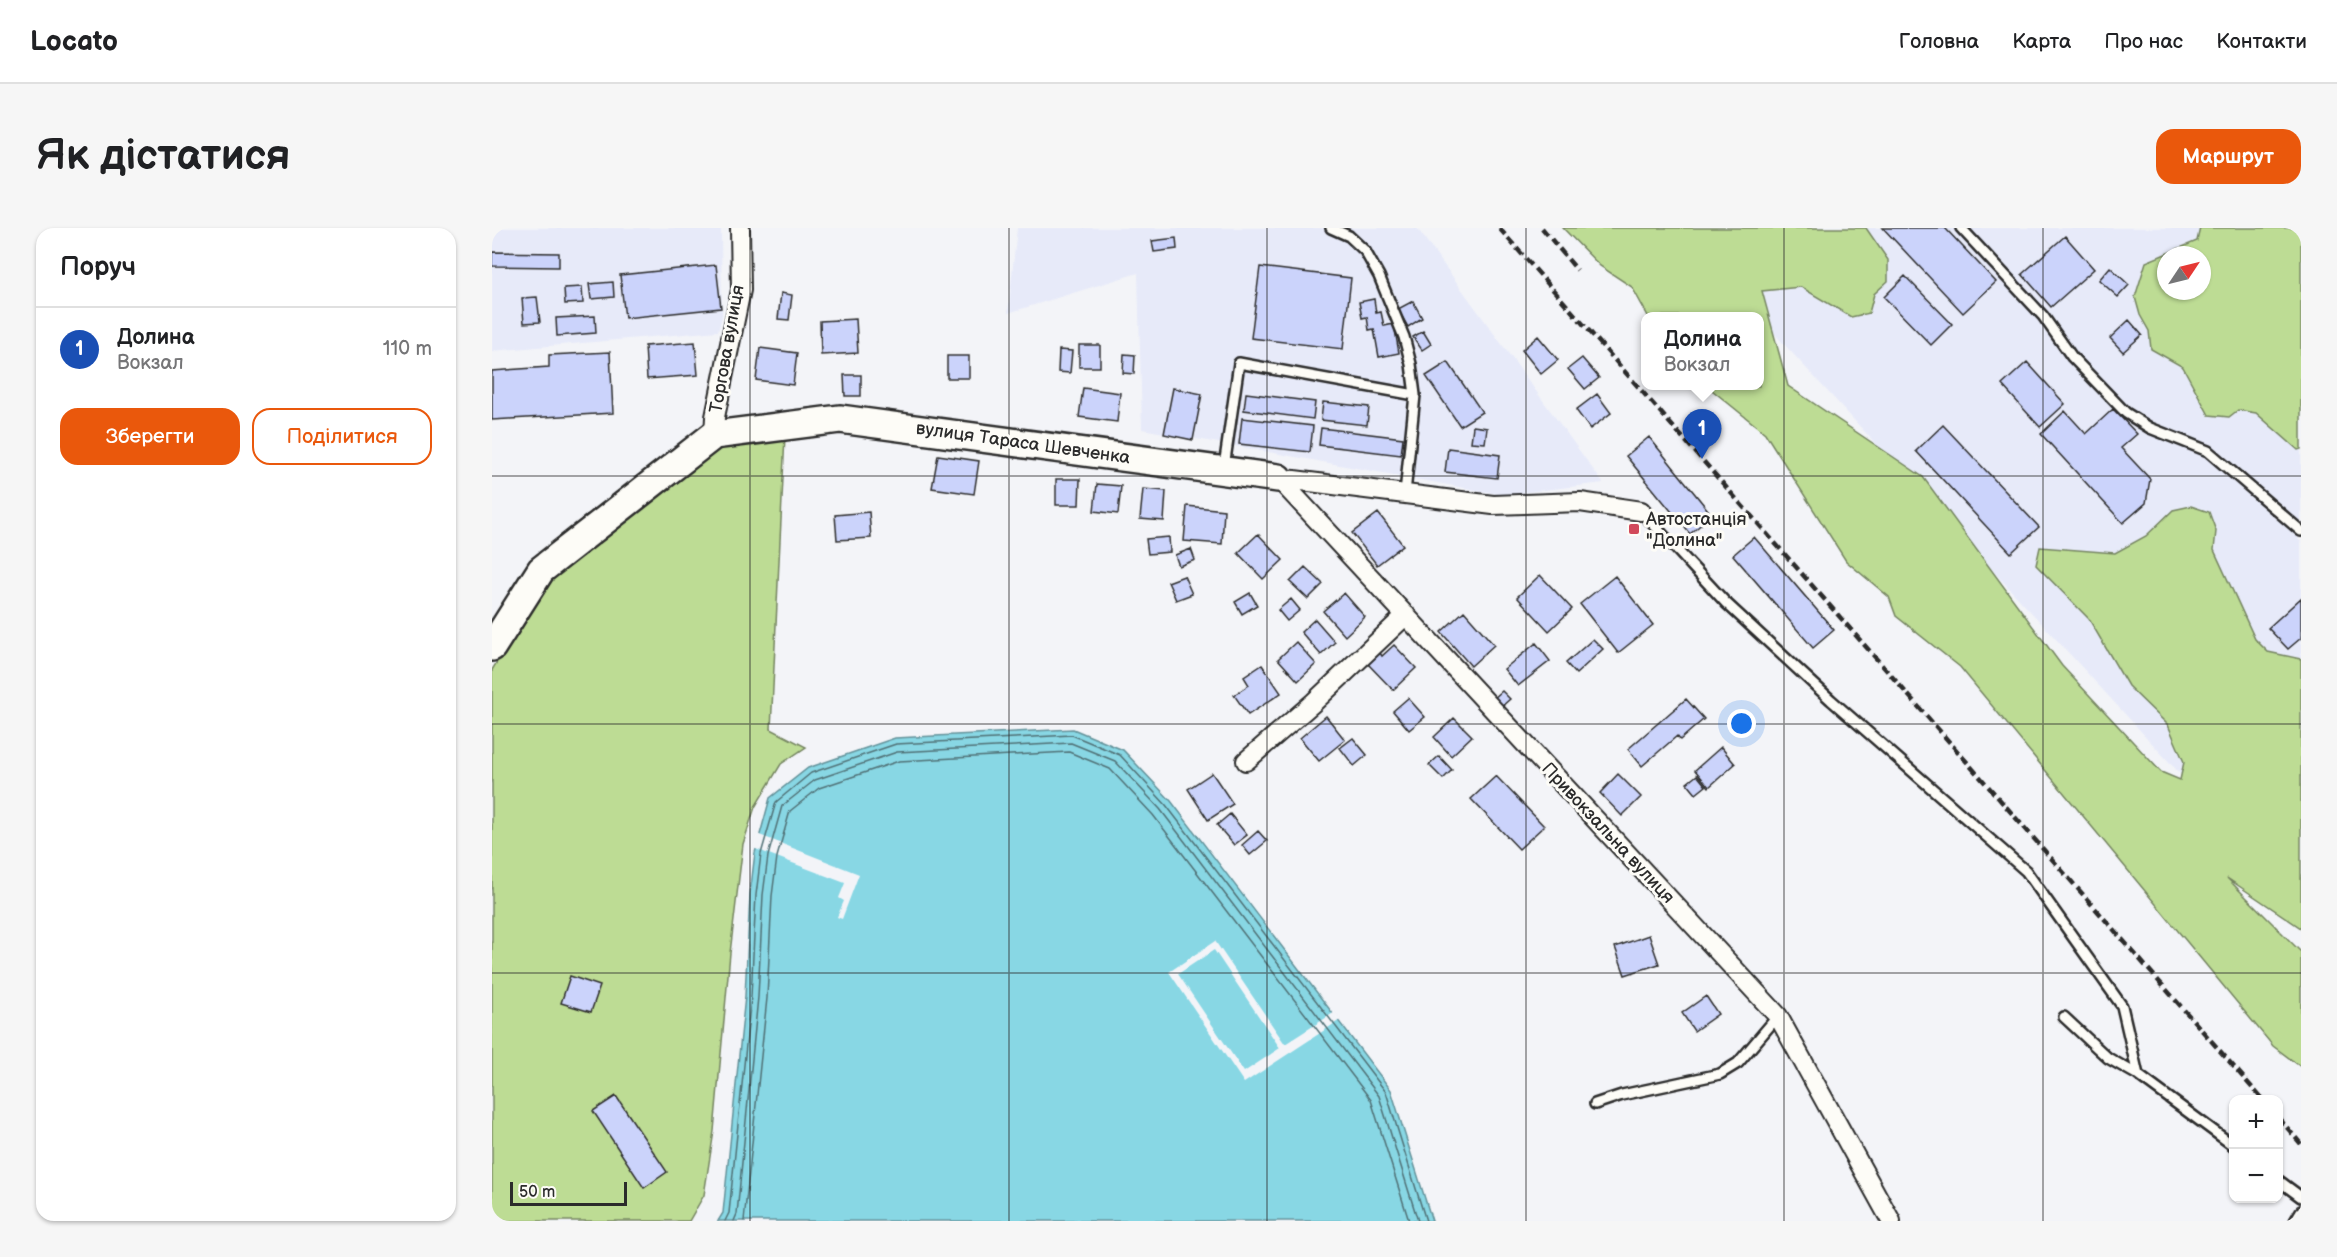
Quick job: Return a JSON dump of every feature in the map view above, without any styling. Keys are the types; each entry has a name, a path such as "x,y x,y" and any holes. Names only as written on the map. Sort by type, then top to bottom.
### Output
{"street":[{"name":"Торгова вулиця","path":"714,435 715,417 741,290 740,228"},
{"name":"вулиця Тараса Шевченка","path":"714,435 840,419 1278,478 1493,504 1580,502 1641,511"},
{"path":"492,647 541,570 714,435"},
{"name":"Привокзальна вулиця","path":"1278,478 1778,1016 1891,1221"},
{"path":"1246,761 1314,702 1406,615"}],"lane":[{"path":"1331,228 1349,236 1365,251 1379,276 1404,337 1411,364 1415,395 1405,493"},
{"path":"1961,228 2043,316 2072,357 2126,413 2150,428 2208,451 2297,528"},
{"path":"1224,470 1239,363 1415,395"},
{"path":"1641,511 1726,603 1831,700 2026,871 2122,1006 2138,1075"},
{"path":"1595,1104 1622,1095 1720,1074 1738,1063 1778,1016"},
{"path":"2064,1017 2108,1058 2138,1075 2229,1142"},
{"path":"2283,1184 2301,1197"},
{"path":"2295,1221 2301,1211"}],"shaded area":[{"path":"492,228 721,228 722,316 718,331 492,351"},
{"path":"1017,228 1417,228 1603,483 1503,495 1142,429 1138,273 1008,313"},
{"path":"1677,228 2301,228 2301,532 2298,539 2301,542 2301,905 1764,322 1764,312 1754,312"}],"green space":[{"path":"1563,228 1866,228 1888,260 1888,281 1874,294 1869,313 1851,317 1801,287 1762,291 1788,386 1923,477 2062,666 2161,772 2180,780 2184,762 2168,725 2128,686 2089,619 2036,565 2040,547 2115,553 2146,536 2173,510 2191,506 2209,512 2216,531 2214,550 2255,639 2268,652 2301,659 2301,928 2227,878 2301,952 2301,1067 2273,1046 1960,667 1896,616 1889,597 1846,561 1765,433 1712,390 1764,390 1764,312 1646,312 1632,287 1600,266"},
{"path":"2200,228 2301,228 2301,449 2298,450 2256,413 2238,410 2229,417 2209,415 2183,367 2151,349 2149,331 2140,315 2135,297 2146,262 2157,257 2157,300 2211,300 2211,246 2185,246 2197,241"},
{"path":"785,436 771,729 806,747 781,764 755,807 743,844 730,953 714,1131 704,1195 689,1221 492,1221 492,670 550,575 716,446"}],"water":[{"path":"1073,729 1123,750 1171,801 1391,1090 1432,1221 718,1221 723,1213 745,996 750,894 755,853 770,798 808,768 895,738"}],"pier":[{"path":"757,834 859,874 842,919 837,917 844,901 839,898 845,883 753,848"},
{"path":"1215,941 1285,1044 1335,1012 1340,1020 1244,1083 1169,972","holes":["1214,950 1280,1048 1244,1072 1178,974"]}],"building":[{"path":"1883,228 1945,228 1996,282 1963,313"},
{"path":"2065,236 2094,269 2051,307 2022,274"},
{"path":"1176,238 1177,249 1154,252 1152,241"},
{"path":"492,252 559,253 559,267 492,266"},
{"path":"716,265 721,308 625,318 620,275"},
{"path":"1260,267 1351,278 1343,349 1251,338"},
{"path":"2110,267 2129,285 2118,297 2099,280"},
{"path":"1905,276 1952,324 1931,345 1884,297"},
{"path":"613,282 614,297 591,299 589,284"},
{"path":"582,287 583,303 565,304 564,288"},
{"path":"781,293 792,295 789,320 778,319"},
{"path":"537,297 540,322 524,323 522,298"},
{"path":"1374,299 1376,313 1381,312 1384,326 1394,324 1399,353 1379,357 1374,329 1369,330 1367,317 1362,318 1359,302"},
{"path":"1413,301 1422,318 1408,327 1398,309"},
{"path":"595,316 596,333 557,336 556,318"},
{"path":"856,319 858,353 821,355 820,321"},
{"path":"2129,320 2142,335 2123,352 2110,338"},
{"path":"1423,331 1431,344 1422,350 1413,337"},
{"path":"1538,336 1558,360 1541,374 1522,350"},
{"path":"695,342 698,375 647,379 645,346"},
{"path":"1079,345 1100,345 1100,367 1079,367"},
{"path":"760,348 797,353 793,385 756,380"},
{"path":"1059,350 1072,351 1070,373 1058,372"},
{"path":"610,352 613,413 492,420 492,371 549,367 549,355"},
{"path":"1124,354 1135,355 1134,374 1123,373"},
{"path":"947,356 969,356 969,378 947,378"},
{"path":"1582,358 1599,378 1585,389 1568,369"},
{"path":"1448,362 1482,412 1460,426 1426,376"},
{"path":"2027,362 2065,404 2040,427 2002,385"},
{"path":"844,375 861,375 861,396 845,396"},
{"path":"1083,388 1120,393 1117,422 1079,417"},
{"path":"1173,388 1202,394 1193,440 1164,434"},
{"path":"1246,393 1315,402 1313,419 1244,410"},
{"path":"1597,394 1611,413 1590,429 1576,410"},
{"path":"1323,402 1369,407 1367,425 1321,420"},
{"path":"2113,409 2137,434 2121,448 2150,479 2146,503 2123,523 2041,434 2065,411 2086,434"},
{"path":"1242,418 1313,426 1310,452 1239,444"},
{"path":"1943,425 2039,527 2011,553 1916,451"},
{"path":"1473,426 1487,428 1485,443 1471,442"},
{"path":"1321,428 1403,438 1401,455 1319,445"},
{"path":"1649,437 1712,515 1690,534 1626,456"},
{"path":"1448,448 1500,455 1497,478 1445,472"},
{"path":"938,455 979,461 974,494 932,488"},
{"path":"1056,479 1080,479 1079,505 1056,505"},
{"path":"1097,484 1121,486 1118,514 1094,511"},
{"path":"1143,489 1166,491 1164,521 1140,519"},
{"path":"1187,506 1224,510 1222,544 1184,541"},
{"path":"869,512 871,538 837,540 835,515"},
{"path":"1378,513 1403,545 1377,565 1352,533"},
{"path":"1258,534 1283,560 1263,579 1238,553"},
{"path":"1169,537 1170,552 1148,554 1146,539"},
{"path":"1754,537 1834,630 1813,648 1733,555"},
{"path":"1191,549 1195,560 1179,566 1175,555"},
{"path":"1305,567 1323,584 1308,599 1290,582"},
{"path":"1540,575 1572,609 1549,631 1517,597"},
{"path":"1184,576 1192,594 1176,600 1168,582"},
{"path":"1615,576 1653,625 1618,653 1580,604"},
{"path":"1250,593 1257,605 1242,614 1235,602"},
{"path":"1344,593 1365,617 1345,636 1323,611"},
{"path":"2301,598 2301,638 2288,649 2268,628"},
{"path":"1291,599 1300,610 1287,621 1278,610"},
{"path":"1464,611 1494,645 1471,666 1441,632"},
{"path":"1315,619 1335,642 1321,655 1301,632"},
{"path":"1593,639 1603,649 1576,674 1566,663"},
{"path":"1296,642 1316,664 1298,681 1278,659"},
{"path":"1536,643 1550,661 1518,686 1504,669"},
{"path":"1394,645 1416,668 1393,690 1368,664 1380,653 1382,656"},
{"path":"1262,665 1281,693 1248,715 1234,695 1249,685 1244,677"},
{"path":"1502,691 1510,699 1501,707 1493,699"},
{"path":"1408,698 1425,717 1409,730 1393,711"},
{"path":"1686,699 1704,719 1680,740 1677,736 1642,766 1628,749"},
{"path":"1326,716 1345,740 1319,761 1300,738"},
{"path":"1454,718 1472,736 1451,756 1434,737"},
{"path":"1353,738 1367,755 1354,766 1340,748"},
{"path":"1721,747 1735,764 1709,787 1695,770"},
{"path":"1439,756 1452,770 1443,779 1429,765"},
{"path":"1212,773 1233,804 1208,820 1188,789"},
{"path":"1618,774 1641,797 1622,816 1600,793"},
{"path":"1697,775 1706,786 1696,794 1687,783"},
{"path":"1496,776 1544,826 1519,849 1471,799"},
{"path":"1230,814 1247,835 1234,845 1217,825"},
{"path":"1258,831 1267,841 1250,855 1242,845"},
{"path":"1649,935 1659,964 1625,975 1615,947"},
{"path":"570,976 600,986 591,1012 561,1003"},
{"path":"1706,996 1718,1014 1694,1031 1682,1013"},
{"path":"616,1096 667,1172 644,1188 593,1111"}],"railway":[{"path":"1499,228 2259,1095"},
{"path":"1542,228 1577,270"},
{"path":"2283,1123 2301,1144"}],"place":[{"name":"Долина","path":"1702,459"},
{"name":"Автостанція \"Долина\"","path":"1634,529"}]}
